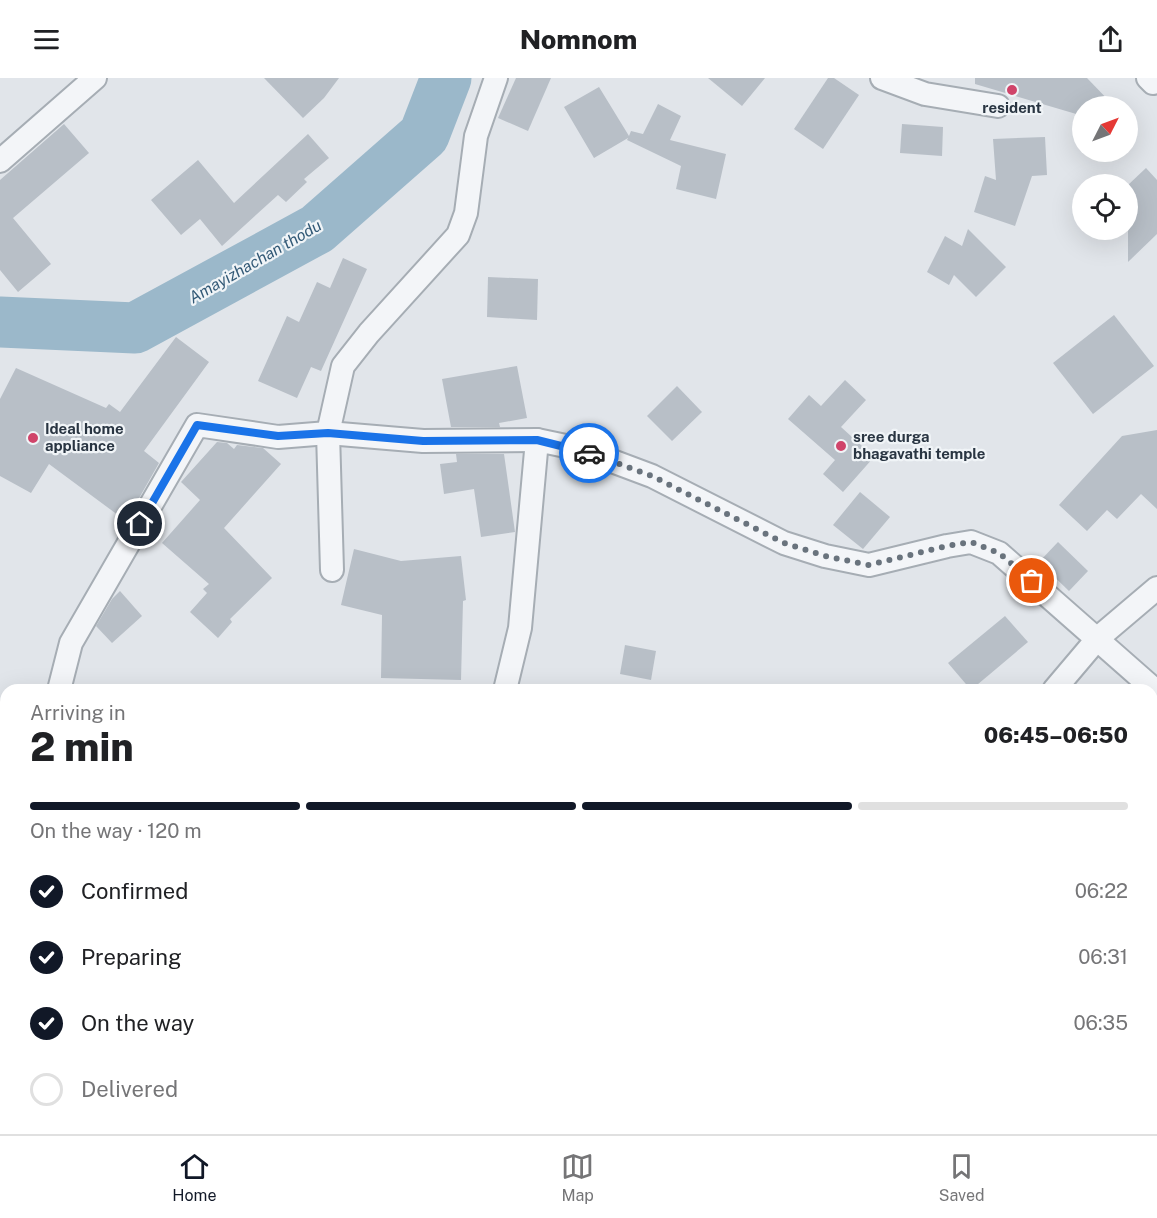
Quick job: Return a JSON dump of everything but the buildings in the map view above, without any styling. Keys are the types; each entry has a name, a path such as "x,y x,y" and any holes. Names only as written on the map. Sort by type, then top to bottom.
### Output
{"street":[{"path":"0,161 95,78"},
{"path":"332,570 328,433 343,366 369,333 458,235 466,213 476,136 496,78"},
{"path":"882,78 925,94 998,106"},
{"path":"1148,78 1153,83 1157,79"},
{"path":"61,684 71,643 197,425 278,436 328,433 423,441 537,440 580,449 652,476 784,543 825,556 869,565 971,542 999,553 1148,684"},
{"path":"507,684 520,628 537,440"},
{"path":"1058,684 1098,638 1157,588"}],"waterway":[{"name":"Amayizhachan thodu","path":"0,322 135,328 317,229 424,135 446,78"}],"way so far":[{"path":"589,453 652,476 784,543 825,556 869,565 971,542 999,553 1032,581"}],"place":[{"name":"resident","path":"1012,90"},
{"name":"Ideal home appliance","path":"33,438"},
{"name":"sree durga bhagavathi temple","path":"841,446"}],"route":[{"path":"140,524 197,425 278,436 328,433 423,441 537,440 589,453"}]}
